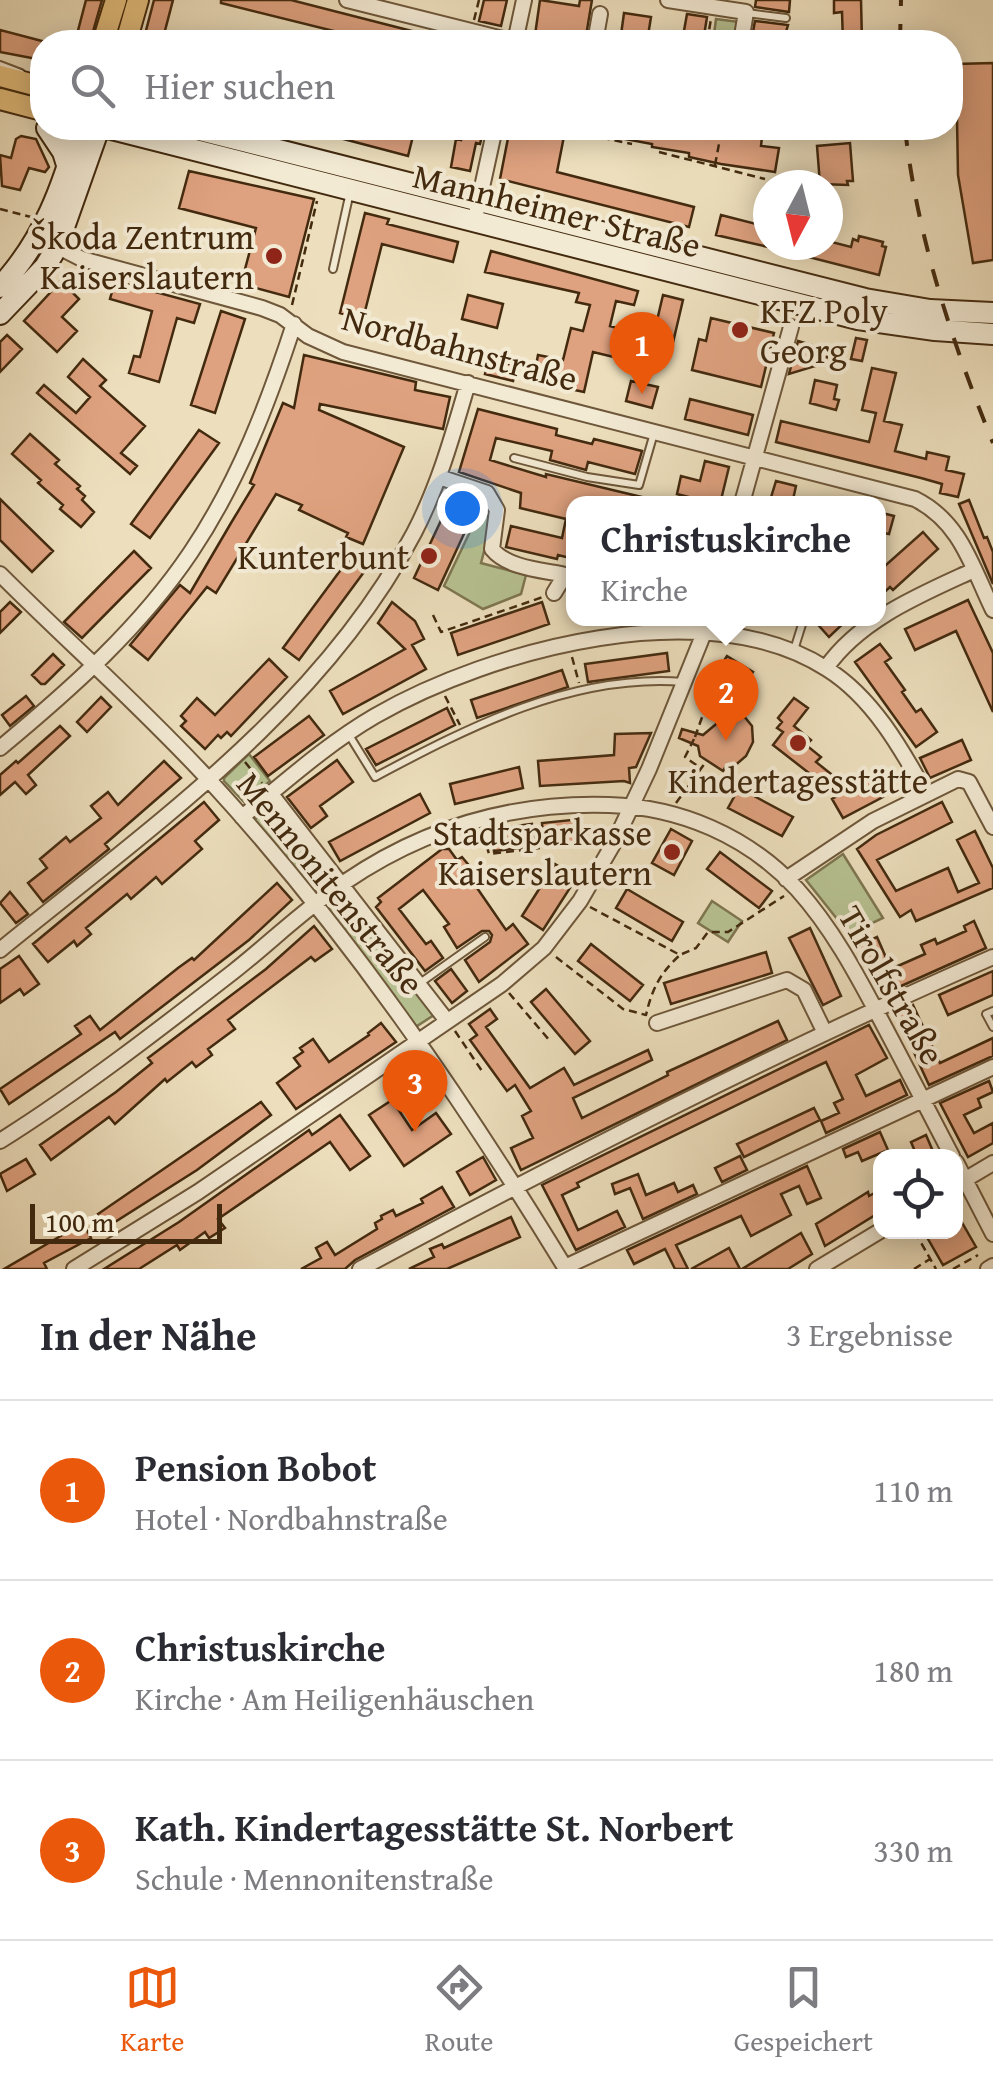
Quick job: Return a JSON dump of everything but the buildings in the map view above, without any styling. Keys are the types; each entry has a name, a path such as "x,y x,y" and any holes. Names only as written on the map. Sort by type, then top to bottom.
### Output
{"main road":[{"path":"107,30 116,0"},
{"path":"129,30 138,0"},
{"path":"0,76 30,84"},
{"path":"0,99 30,107"},
{"path":"55,140 76,171"},
{"path":"76,171 79,140"},
{"path":"0,314 45,267 48,235 93,140"},
{"path":"76,171 116,140"},
{"name":"Mannheimer Straße","path":"156,140 770,298 886,324 993,334"},
{"name":"Mannheimer Straße","path":"241,140 910,307 993,313"},
{"path":"0,287 48,235"},
{"path":"770,298 776,275"}],"street":[{"path":"347,0 470,30"},
{"path":"518,30 524,0"},
{"path":"668,0 746,12 743,30"},
{"path":"597,30 600,14"},
{"path":"474,222 492,140"},
{"name":"Nordbahnstraße","path":"48,235 82,259 262,308 343,352 916,500 935,509 954,529 993,610"},
{"path":"0,748 93,666 166,585 221,504 271,397 294,324"},
{"path":"744,496 791,326"},
{"path":"0,950 208,778 297,692 370,602 413,534 439,476 468,383"},
{"path":"439,476 487,493 497,510 492,549 499,558 510,562 565,575 554,593"},
{"path":"886,615 974,570"},
{"name":"Mennonitenstraße","path":"0,574 208,778 316,904 418,1040 566,1268"},
{"path":"242,817 268,791 347,733 441,685 520,657 612,636 692,626"},
{"path":"74,1269 198,1192 418,1040 451,1024 544,948 580,901 615,841 691,685 707,626"},
{"path":"714,626 794,652 826,668 856,692 881,722 908,758 926,793"},
{"path":"826,668 871,626"},
{"path":"787,886 842,839 958,779 969,782 993,827"},
{"name":"Mennonitenstraße","path":"268,791 451,1024"},
{"name":"Tirolfstraße","path":"0,1141 159,1029 342,884 411,844 487,816 537,806 629,806 660,810 698,822 744,844 787,886 840,944 948,1149"},
{"path":"360,1269 516,1186 825,1033 993,957"},
{"path":"657,1023 787,980 804,990 825,1033"},
{"path":"566,1268 993,1067"},
{"path":"963,1181 993,1163"},
{"name":"Tirolfstraße","path":"963,1188 993,1234"},
{"path":"817,1269 873,1235"}],"lane":[{"path":"746,12 786,18"},
{"path":"0,66 15,69 30,79"},
{"path":"333,270 350,190"},
{"path":"514,458 587,477 639,485 654,432"},
{"path":"794,652 802,626"},
{"path":"347,733 374,777 462,731 580,690 668,680 691,685"},
{"path":"419,984 484,937"},
{"path":"993,1010 986,1014 993,1027"}],"path":[{"path":"474,22 478,0"},
{"path":"709,30 713,8"},
{"path":"617,140 632,144"},
{"path":"715,165 720,140"},
{"path":"659,152 753,175"},
{"path":"292,306 323,183"},
{"path":"0,210 48,235"},
{"path":"433,615 442,632 554,593"},
{"path":"572,653 580,690"},
{"path":"691,685 712,692 685,758 700,768"},
{"path":"444,694 462,731"},
{"path":"242,758 268,791"},
{"path":"675,804 705,764"},
{"path":"481,827 488,854 605,841"},
{"path":"544,948 624,1009 646,1015 653,986 680,955 696,948 708,932 728,932 787,886"},
{"path":"580,901 680,955"},
{"path":"502,984 550,1041"},
{"path":"451,1024 482,1071"},
{"path":"919,1239 936,1269"},
{"path":"953,1269 978,1254"},
{"path":"914,1269 930,1259"}],"green space":[{"path":"716,19 739,22 738,30 715,30"},
{"path":"479,513 493,518 481,563 526,575 521,594 483,609 444,586"},
{"path":"249,754 270,781 244,802 224,778"},
{"path":"270,807 328,879 312,893 253,821"},
{"path":"843,854 883,918 849,934 806,880"},
{"path":"344,897 434,1015 414,1028 327,910"},
{"path":"712,901 742,921 728,942 698,923"}],"railway":[{"path":"900,30 901,0"},
{"path":"907,140 918,209 938,288 993,443"}],"place":[{"name":"Škoda Zentrum Kaiserslautern","path":"274,256"},
{"name":"KFZ Poly Georg","path":"740,330"},
{"name":"Pension Bobot","path":"642,394"},
{"name":"Kunterbunt","path":"429,556"},
{"name":"Christuskirche","path":"726,741"},
{"name":"Kindertagesstätte","path":"798,743"},
{"name":"Stadtsparkasse Kaiserslautern","path":"672,852"},
{"name":"Kath. Kindertagesstätte St. Norbert","path":"415,1132"}]}
